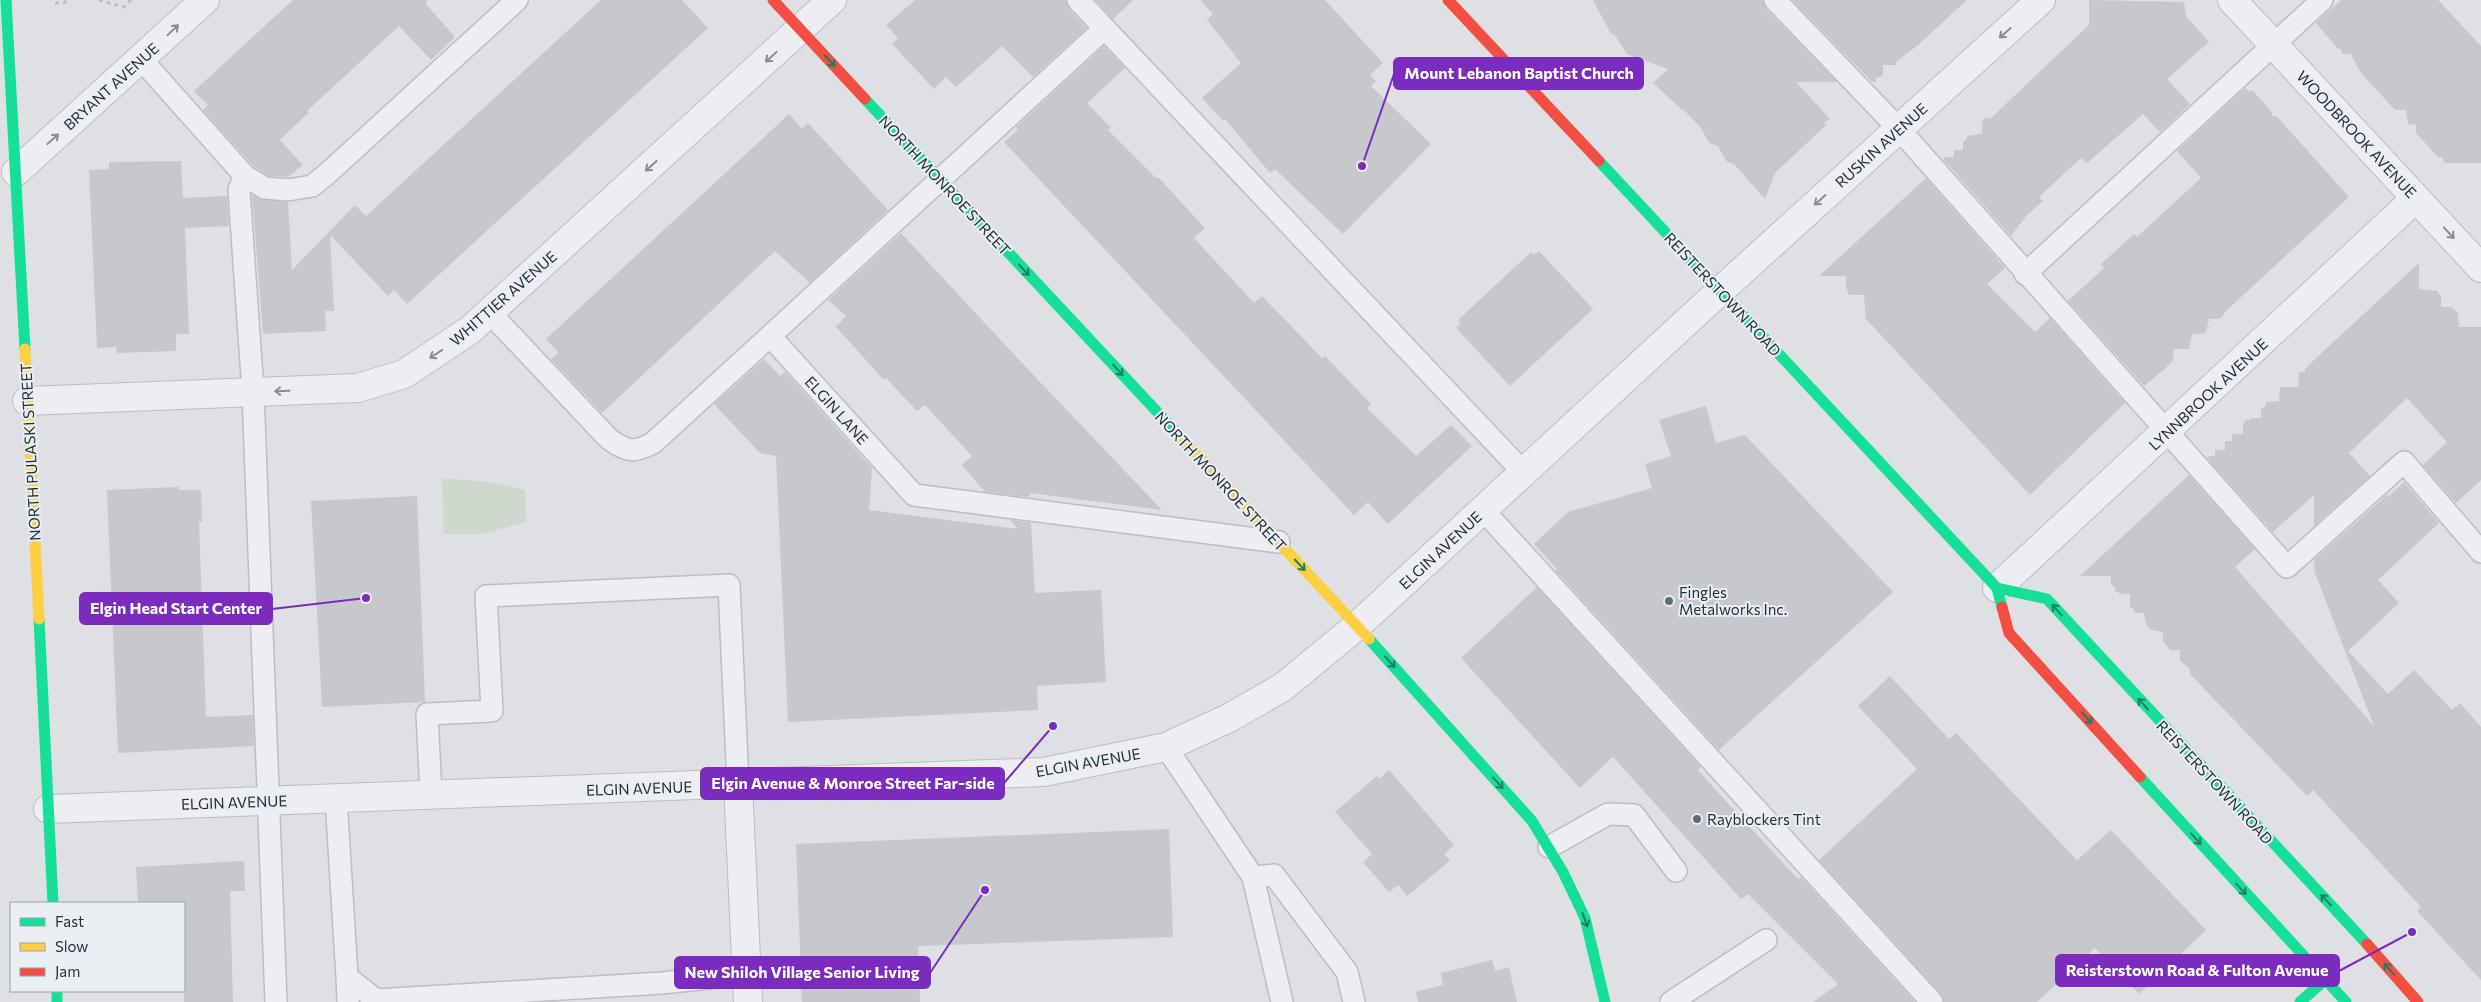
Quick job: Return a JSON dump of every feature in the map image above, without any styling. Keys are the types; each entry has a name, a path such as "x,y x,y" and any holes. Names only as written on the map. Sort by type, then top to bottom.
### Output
{"main road":[{"name":"NORTH PULASKI STREET","path":"6,0 52,902"},
{"name":"NORTH MONROE STREET","path":"772,0 1358,626 1532,821 1549,847 1585,918 1605,1002"},
{"name":"REISTERSTOWN ROAD","path":"1457,3 1720,291 1997,588 2009,633 2346,1002"},
{"name":"REISTERSTOWN ROAD","path":"1997,588 2047,599 2247,817 2360,935 2418,1002"},
{"path":"2300,1002 2325,980"}],"street":[{"name":"BRYANT AVENUE","path":"16,172 206,0"},
{"name":"WHITTIER AVENUE","path":"27,401 358,388 404,374 455,341 490,313 832,0"},
{"name":"RUSKIN AVENUE","path":"1720,291 2041,0"},
{"name":"WOODBROOK AVENUE","path":"2232,0 2481,268"},
{"name":"LYNNBROOK AVENUE","path":"1997,588 2168,431 2416,198"},
{"name":"ELGIN AVENUE","path":"48,808 1044,772 1166,747 1229,718 1283,687 1358,626 1720,291"},
{"path":"738,784 748,1002"}],"lane":[{"path":"141,59 245,176 265,188 288,190 312,186 517,0"},
{"path":"1078,0 1524,473"},
{"path":"1775,0 1899,129 2288,567 2404,462 2481,552"},
{"path":"2026,274 2322,0"},
{"path":"490,313 609,439 623,450 640,450 653,443 1105,28"},
{"path":"245,176 239,190 253,392 276,1002"},
{"name":"ELGIN LANE","path":"770,336 914,495 1279,542"},
{"path":"1483,510 1932,1002"},
{"path":"431,795 427,714 492,711 486,596 729,585 738,784"},
{"path":"1166,747 1254,877 1282,1002"},
{"path":"336,798 348,1002"},
{"path":"1549,847 1608,814 1634,815 1676,871"},
{"path":"1254,877 1274,876 1347,972 1354,1002"},
{"path":"1671,1002 1766,940"},
{"path":"347,977 376,1000 662,983 746,974"}],"path":[{"path":"55,3 64,3 67,0"},
{"path":"99,0 124,7 132,0"}],"shaded area":[{"path":"442,478 488,482 525,490 526,522 483,534 444,534"}],"building":[{"path":"293,0 428,0 425,3 455,37 431,60 399,26 307,111 309,112 280,140 303,165 288,177 269,176 253,166 203,110 208,105 194,91"},
{"path":"601,0 682,0 708,28 407,304 394,290 388,296 330,235 334,311 325,311 326,331 263,334 252,195 264,200 288,202 292,270 355,205 366,216"},
{"path":"915,0 1066,0 1069,9 1087,28 1033,77 1002,46 956,87 946,77 934,89 892,44 898,38 886,25"},
{"path":"1095,0 1133,0 1113,19"},
{"path":"1200,0 1325,0 1383,63 1370,75 1376,81 1371,86 1431,144 1343,234 1275,169 1270,173 1225,119 1223,121 1202,98 1241,63 1207,20 1213,14"},
{"path":"1593,0 1763,0 1766,9 1837,82 1796,82 1830,119 1775,173 1765,199 1734,164 1726,161 1718,146 1709,143 1701,128 1685,111 1653,83 1668,69 1627,54 1615,35 1611,34"},
{"path":"1792,0 1967,0 1918,45 1896,62 1896,65 1883,65 1883,75 1876,77 1876,82 1872,82"},
{"path":"2089,0 2184,2 2186,16 2209,42 2167,79 2190,104 2160,132 2143,114 2087,163 2081,158 2039,197 2043,201 2026,216 2011,236 1944,160 1945,157 1954,157 1954,150 1963,150 1963,142 1967,139 1967,136 1982,134 1982,122 1985,118 1991,118 2089,25"},
{"path":"2341,0 2438,0 2481,46 2481,163 2444,163 2442,157 2438,157 2416,133 2416,125 2408,124 2406,110 2395,110 2360,72 2351,54 2342,54 2341,49 2338,49 2316,23"},
{"path":"1104,46 1125,68 1087,103 1111,128 1108,130 1157,179 1158,177 1205,228 1194,238 1254,303 1262,296 1322,358 1325,356 1371,404 1367,408 1416,456 1451,425 1472,446 1388,524 1368,502 1354,515 1004,142 1018,130 1016,127"},
{"path":"2245,88 2250,92 2252,90 2272,112 2272,116 2276,116 2280,120 2349,197 2225,312 2223,316 2219,319 2209,319 2206,332 2203,334 2192,334 2189,349 2174,349 2173,362 2170,362 2170,365 2167,365 2144,386 2068,301 2104,268 2101,264 2134,234 2137,237 2201,178 2177,151"},
{"path":"789,114 802,129 808,123 888,210 810,283 775,251 602,413 551,359 559,353 546,339"},
{"path":"181,161 183,198 227,196 229,226 185,228 189,334 176,334 176,351 117,353 116,347 97,348 89,170 109,169 109,162"},
{"path":"1926,178 2005,268 1987,284 2035,332 2050,318 2125,403 2030,495 1866,319 1864,295 1849,295 1846,288 1846,276 1819,276"},
{"path":"901,233 1162,510 1030,493 1030,497 985,492 962,465 972,456 925,405 917,411 886,378 884,380 836,327 846,316 828,300"},
{"path":"1539,251 1593,309 1510,386 1456,328 1461,323 1458,320 1531,252 1534,255"},
{"path":"2419,263 2419,289 2438,291 2438,294 2441,295 2441,307 2451,307 2458,313 2459,327 2481,327 2481,480 2456,503 2423,465 2447,442 2407,398 2349,453 2370,476 2314,526 2314,495 2273,532 2207,458 2215,456 2215,450 2225,450 2225,441 2232,441 2232,434 2243,434 2243,425 2246,420 2261,418 2261,409 2266,406 2266,402 2279,401 2280,387 2298,387 2299,372 2305,372 2305,369 2316,358"},
{"path":"764,359 780,376 785,372 791,378 872,468 869,510 1018,529 1010,520 1031,523 1035,593 1101,590 1106,682 1037,686 1038,710 788,722 776,456 760,453 714,404"},
{"path":"1706,406 1716,443 1745,435 1893,592 1719,750 1555,570 1557,569 1534,544 1568,512 1652,488 1645,464 1671,456 1659,420"},
{"path":"2189,475 2255,549 2235,567 2374,726 2315,573 2314,560 2404,482 2439,523 2378,580 2399,603 2348,651 2388,694 2414,670 2452,710 2460,703 2481,727 2481,980 2417,911 2421,907 2313,790 2307,796 2190,674 2190,669 2180,661 2180,650 2170,650 2163,641 2163,632 2151,630 2146,624 2144,613 2135,613 2133,608 2130,608 2130,594 2115,592 2115,587 2111,585 2111,576 2080,576"},
{"path":"179,487 179,490 201,490 202,522 199,522 206,717 253,715 254,746 118,753 107,490"},
{"path":"417,496 425,702 322,707 311,501"},
{"path":"1537,587 1701,767 1698,770 1724,799 1798,879 1801,877 1915,1002 1813,1002 1838,984 1748,894 1741,899 1613,757 1580,788 1461,658"},
{"path":"1890,676 1949,739 1956,733 2077,860 2111,830 2206,930 2139,994 2095,948 2037,1002 1944,1002 1941,994 1819,860 1917,769 1858,706"},
{"path":"1389,770 1454,845 1444,854 1450,861 1407,896 1398,885 1389,892 1363,862 1372,854 1335,812 1377,776 1379,779"},
{"path":"1169,829 1173,937 918,946 920,1002 802,1002 796,844"},
{"path":"244,861 245,891 230,891 233,1002 184,1002 185,902 138,902 136,867"},
{"path":"1492,960 1495,971 1509,967 1517,1002 1418,1002 1416,992 1443,985 1441,973"}],"traffic: fast":[{"path":"6,0 25,349"},
{"path":"865,99 1176,432"},
{"path":"1599,161 1997,588 2002,607"},
{"path":"1997,588 2047,599 2367,944"},
{"path":"39,619 53,902"},
{"path":"1369,639 1532,821 1563,872 1585,918 1605,1002"},
{"path":"2140,777 2346,1002"},
{"path":"2300,1002 2325,980"},
{"path":"57,992 57,1002"}],"traffic: slow":[{"path":"25,349 39,619"},
{"path":"1176,432 1369,639"}],"traffic: jam":[{"path":"773,0 865,99"},
{"path":"1448,0 1599,161"},
{"path":"2002,607 2009,633 2140,777"},
{"path":"2367,944 2418,1002"}],"place":[{"name":"Mount Lebanon Baptist Church","path":"1362,166"},
{"name":"Elgin Head Start Center","path":"366,598"},
{"name":"Fingles Metalworks Inc.","path":"1669,601"},
{"name":"Elgin Avenue & Monroe Street Far-side","path":"1053,726"},
{"name":"Rayblockers Tint","path":"1697,819"},
{"name":"New Shiloh Village Senior Living","path":"985,890"},
{"name":"Reisterstown Road & Fulton Avenue","path":"2412,932"}]}
